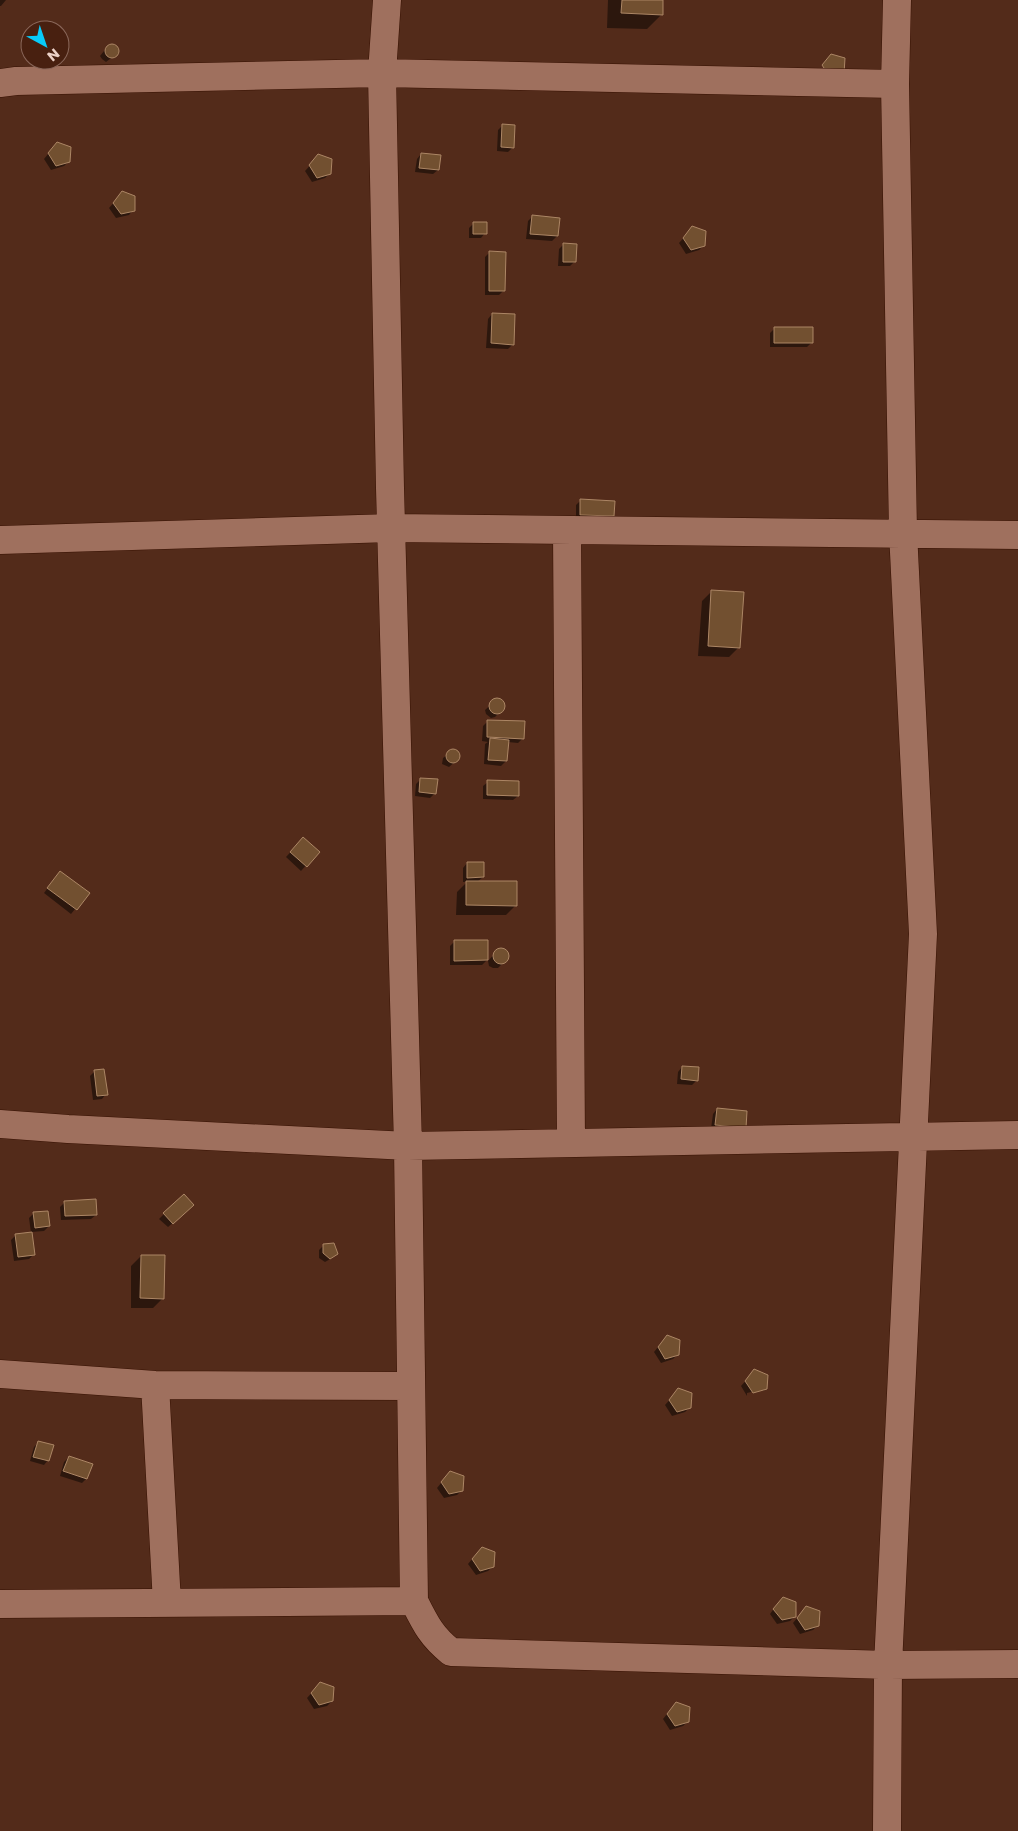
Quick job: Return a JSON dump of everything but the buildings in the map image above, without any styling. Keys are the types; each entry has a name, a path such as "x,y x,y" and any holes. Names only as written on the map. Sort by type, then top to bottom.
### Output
{"street":[{"path":"387,0 382,73 391,528 408,1146 414,1601 426,1627 451,1652 888,1665 1018,1664"},
{"path":"887,1831 888,1665 923,934 904,532 895,84 897,0"},
{"path":"0,83 382,73 895,84"},
{"path":"0,540 391,528 904,532 1018,535"},
{"path":"567,530 571,1143"},
{"path":"0,1124 408,1146 1018,1135"},
{"path":"0,1374 155,1385 411,1386"},
{"path":"155,1385 167,1602"},
{"path":"0,1604 414,1601"}]}
